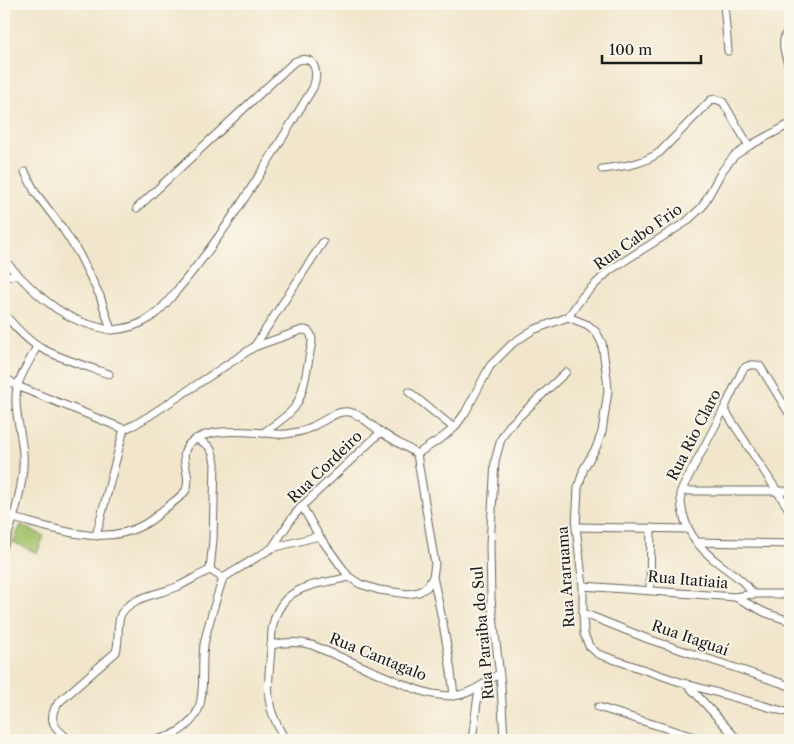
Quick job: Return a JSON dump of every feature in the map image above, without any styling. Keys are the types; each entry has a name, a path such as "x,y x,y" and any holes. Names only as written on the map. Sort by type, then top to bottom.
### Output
{"street":[{"path":"724,4 728,50"},
{"path":"790,28 784,38 784,51 790,70"},
{"path":"4,260 51,305 68,316 84,323 111,330 125,328 146,321 162,307 200,262 237,211 313,88 316,70 312,63 308,59 294,62 137,208"},
{"path":"602,169 638,164 650,159 660,152 712,100 716,99 723,102 749,146"},
{"name":"Rua Cabo Frio","path":"568,318 583,296 610,270 686,222 702,207 722,171 734,156 790,124"},
{"path":"25,172 35,192 79,254 100,296 111,330"},
{"path":"254,347 323,242"},
{"path":"4,278 17,274"},
{"path":"4,314 17,329 37,346 62,358 109,374"},
{"path":"417,454 454,428 465,413 490,366 513,343 533,330 568,318"},
{"name":"Rua Araruama","path":"568,318 588,325 596,332 602,343 608,391 602,432 596,448 584,468 578,488 576,527 584,586 584,634 589,646 598,654 686,684 790,713"},
{"path":"4,377 18,386 124,429 149,416 254,347 306,329 312,337 303,387 295,406 283,419 263,433"},
{"path":"4,542 13,518 23,471 22,436 16,398 18,386 37,346"},
{"name":"Rua Rio Claro","path":"753,594 744,582 700,548 688,529 683,516 680,502 681,491 724,409 742,369 754,364 760,366 790,416"},
{"name":"Rua Paraiba do Sul","path":"504,740 501,684 491,600 490,544 495,462 501,439 509,426 566,372"},
{"path":"409,392 454,428"},
{"path":"724,409 790,511"},
{"path":"13,518 80,535 96,536 133,530 147,523 180,497 186,489 187,480 184,455 186,448 196,439 206,434 219,432 284,434 302,431 343,411 353,413 417,454 435,564 433,577 447,647 454,696"},
{"path":"96,536 124,429"},
{"name":"Rua Cordeiro","path":"272,548 302,506 381,432"},
{"path":"196,439 210,446 215,463 210,570"},
{"path":"681,491 790,491"},
{"path":"302,506 319,536 349,577 360,584 379,590 408,594 423,590 433,577"},
{"path":"576,527 688,529"},
{"path":"650,590 651,528"},
{"name":"Rua Cordeiro","path":"223,578 272,548 319,536"},
{"path":"696,542 790,544"},
{"path":"156,740 174,734 191,723 199,710 203,696 202,663 205,644 223,578 210,570"},
{"path":"70,740 55,726 52,719 52,711 58,703 116,652 120,615 125,608 132,602 179,586 210,570"},
{"path":"286,740 278,727 271,708 268,688 273,626 278,609 286,599 298,590 349,577"},
{"name":"Rua Itatiaia","path":"584,586 735,597 753,594 790,594"},
{"path":"735,597 766,613 790,622"},
{"name":"Rua Itaguaí","path":"583,613 648,639 790,686"},
{"name":"Rua Cantagalo","path":"271,645 290,642 307,643 415,689 438,696 461,695 480,687 499,674"},
{"path":"686,684 738,740"},
{"path":"472,740 480,687"},
{"path":"598,707 704,740"}],"green space":[{"path":"21,525 44,536 37,553 13,542"}]}
